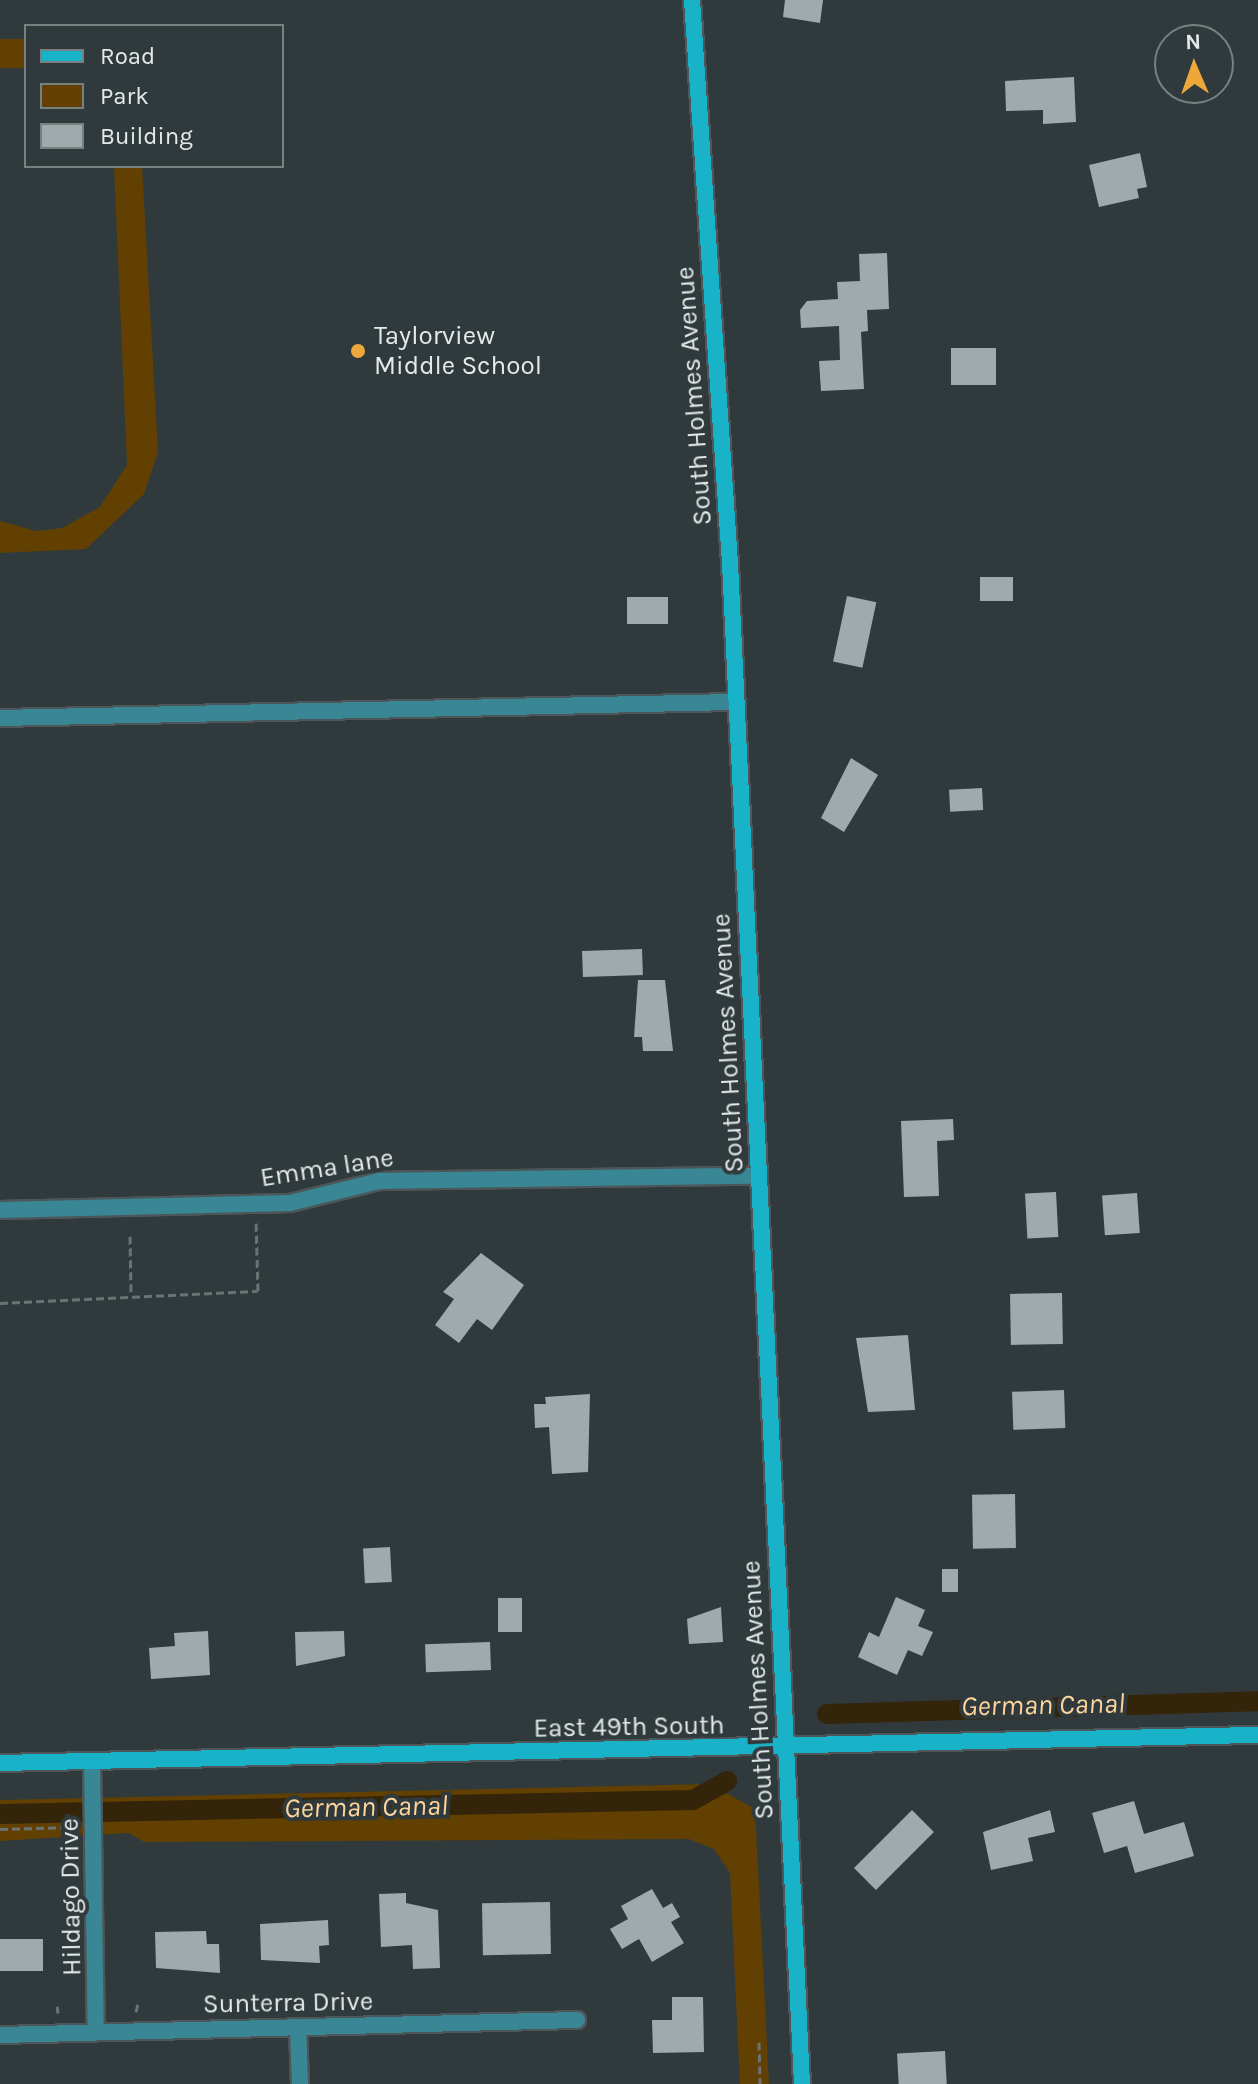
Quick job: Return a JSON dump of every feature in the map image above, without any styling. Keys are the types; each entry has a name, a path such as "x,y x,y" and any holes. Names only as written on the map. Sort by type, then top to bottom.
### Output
{"street":[{"name":"South Holmes Avenue","path":"692,0 736,702 802,2084"},
{"path":"0,718 736,702"},
{"name":"Emma lane","path":"0,1210 290,1203 379,1181 758,1176"},
{"name":"East 49th South","path":"0,1763 1258,1735"},
{"name":"Hildago Drive","path":"92,1761 96,2032"},
{"name":"Sunterra Drive","path":"0,2035 577,2020"},
{"path":"298,2027 300,2084"}],"path":[{"path":"0,1303 258,1291 256,1214"},
{"path":"130,1236 131,1295"},
{"path":"0,1829 94,1827"},
{"path":"260,2000 260,2010"},
{"path":"136,2012 138,2003"},
{"path":"57,2006 58,2013"},
{"path":"759,2042 760,2084"}],"green space":[{"path":"0,39 24,39 24,68 0,68"},
{"path":"114,168 142,168 158,452 144,494 86,549 0,553 0,521 36,531 62,528 100,507 127,465"},
{"path":"710,1784 755,1809 769,2084 740,2084 730,1873 714,1849 689,1839 144,1842 129,1833 0,1841 0,1800"}],"building":[{"path":"785,0 823,0 820,23 783,17"},
{"path":"1074,77 1076,122 1043,124 1043,110 1006,111 1005,81"},
{"path":"1140,153 1147,187 1137,189 1139,198 1099,207 1089,165"},
{"path":"887,253 889,309 867,310 868,331 861,332 864,389 821,391 819,361 840,360 839,326 801,328 800,310 807,301 838,299 837,282 860,281 859,254"},
{"path":"951,348 996,348 996,385 951,385"},
{"path":"980,577 1013,577 1013,601 980,601"},
{"path":"847,596 876,602 862,668 833,662"},
{"path":"627,597 668,597 668,624 627,624"},
{"path":"851,758 878,775 844,832 821,818"},
{"path":"982,788 983,810 950,812 949,790"},
{"path":"642,949 643,975 583,977 582,951"},
{"path":"638,980 665,980 673,1051 643,1051 642,1037 634,1037"},
{"path":"953,1119 954,1140 937,1141 939,1196 904,1197 901,1121"},
{"path":"1056,1192 1058,1237 1027,1239 1025,1194"},
{"path":"1137,1193 1140,1233 1105,1235 1102,1195"},
{"path":"481,1253 524,1285 492,1330 477,1319 459,1343 435,1325 454,1299 443,1292"},
{"path":"1062,1293 1063,1344 1011,1345 1010,1294"},
{"path":"908,1335 915,1410 868,1412 856,1338"},
{"path":"1064,1390 1065,1428 1013,1430 1012,1392"},
{"path":"590,1394 588,1472 552,1474 549,1427 535,1428 534,1404 546,1404 545,1397"},
{"path":"1015,1494 1016,1548 973,1549 972,1495"},
{"path":"390,1547 392,1582 365,1583 363,1548"},
{"path":"942,1569 958,1569 958,1592 942,1592"},
{"path":"896,1597 925,1610 918,1626 933,1632 922,1656 908,1650 897,1675 858,1657 869,1632 879,1637"},
{"path":"498,1598 522,1598 522,1632 498,1632"},
{"path":"721,1607 723,1642 689,1644 687,1619"},
{"path":"208,1631 210,1675 151,1679 149,1648 175,1646 174,1633"},
{"path":"344,1631 345,1656 296,1666 295,1632"},
{"path":"490,1642 491,1670 426,1672 425,1644"},
{"path":"1134,1801 1144,1834 1184,1822 1194,1856 1135,1873 1127,1846 1104,1853 1092,1813"},
{"path":"912,1810 934,1832 876,1890 854,1868"},
{"path":"1050,1810 1055,1832 1028,1838 1033,1861 991,1870 983,1832"},
{"path":"652,1889 663,1908 672,1903 680,1917 671,1922 684,1943 652,1962 639,1939 622,1949 610,1929 628,1919 621,1906"},
{"path":"406,1893 406,1903 438,1910 440,1968 413,1969 412,1945 381,1947 379,1894"},
{"path":"550,1902 551,1954 483,1955 482,1903"},
{"path":"328,1920 329,1945 319,1946 320,1963 261,1960 260,1924"},
{"path":"206,1931 207,1944 219,1944 220,1973 156,1968 155,1932"},
{"path":"0,1939 43,1939 43,1971 0,1971"},
{"path":"672,1997 703,1997 704,2052 653,2053 652,2020 672,2020"},
{"path":"945,2051 947,2084 899,2084 897,2054"}],"waterway":[{"name":"German Canal","path":"827,1714 1258,1701"},
{"name":"German Canal","path":"0,1814 693,1800 727,1781"}],"place":[{"name":"Taylorview Middle School","path":"358,351"}]}
